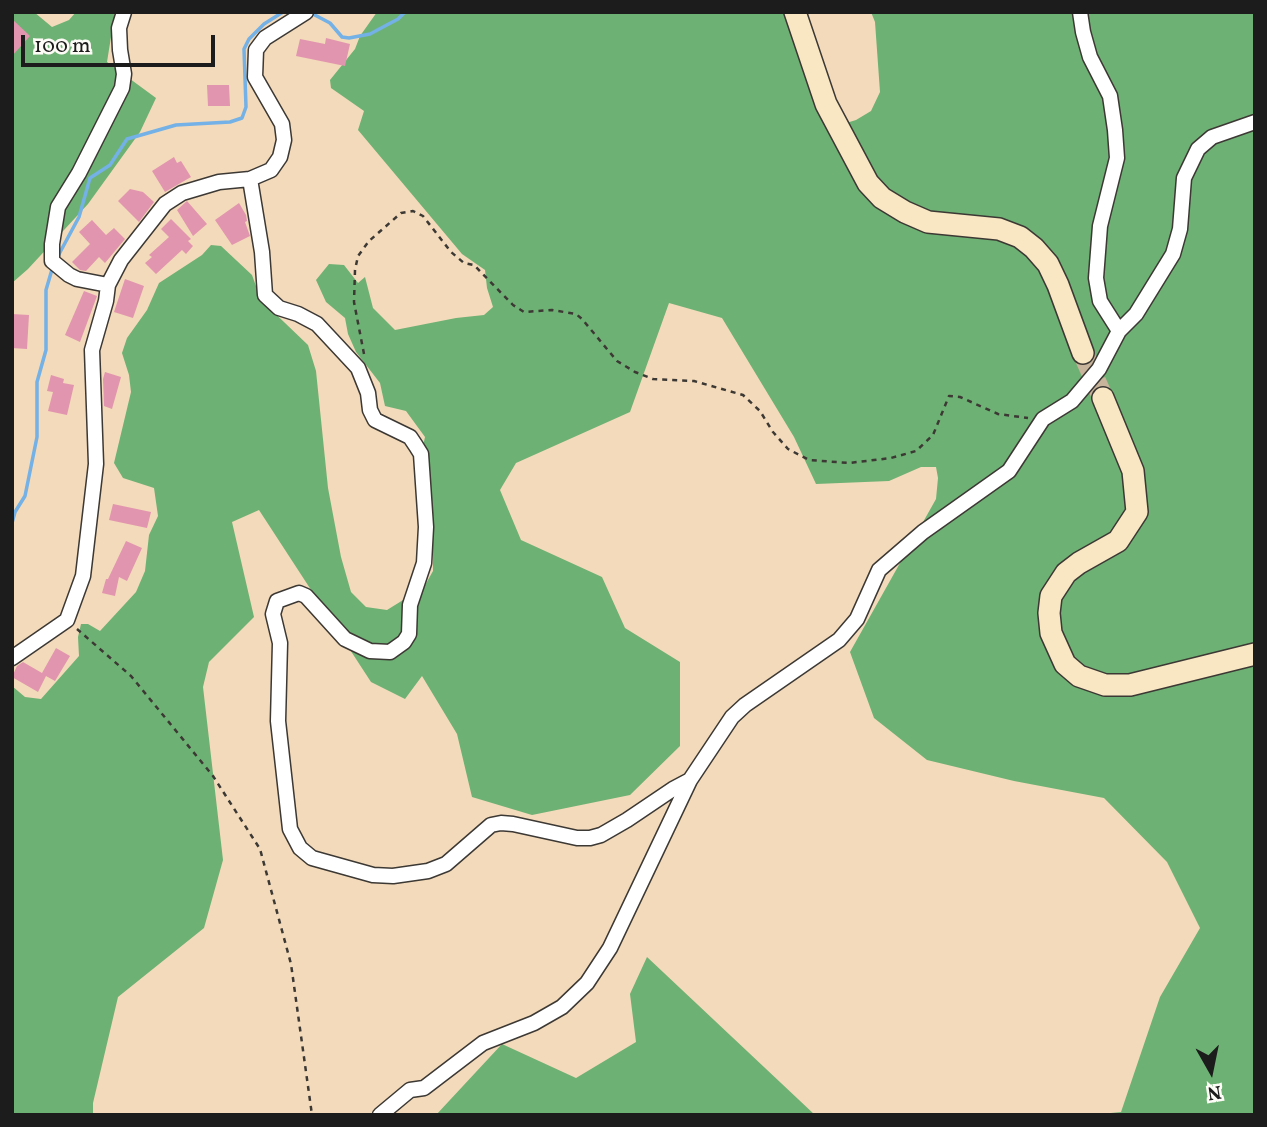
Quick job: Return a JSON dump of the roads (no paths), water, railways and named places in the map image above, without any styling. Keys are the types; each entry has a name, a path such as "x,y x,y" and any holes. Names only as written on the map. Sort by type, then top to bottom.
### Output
{"street":[{"path":"108,285 77,279 56,264 54,230 58,207 79,173 122,88 124,74 119,29 124,12"},
{"path":"12,658 67,620 83,576 96,464 92,350 108,285 121,260 165,204 182,193 219,182 250,179 271,170 280,156 284,140 282,124 254,77 256,50 265,38 306,12"},
{"path":"794,12 825,104 868,183 883,198 928,222 999,229 1020,237 1034,248 1048,264 1058,285 1083,353"},
{"path":"1080,12 1090,57 1110,96 1115,130 1117,158 1100,226 1096,278 1100,301 1119,331"},
{"path":"380,1115 410,1090 424,1088 483,1043 534,1023 562,1007 587,983 610,948 690,780 738,711 839,640 857,619 879,570 923,532 1009,471 1043,419 1072,401 1099,369 1119,331 1136,313 1173,254 1180,229 1184,178 1198,149 1212,137 1255,122"},
{"path":"250,179 262,251 265,295 279,308 317,324 358,368 375,420 410,437 421,454 426,527 424,563 410,605 409,634 404,642 390,652 370,651 345,639 306,596 299,593 277,601 273,614 280,643 278,721 290,829 300,848 312,858 373,875 393,876 428,871 446,864 491,825 501,823 577,838 590,838 601,835 690,780"},
{"path":"1103,398 1133,471 1137,512 1118,541 1066,573 1051,596 1051,633 1065,664 1079,676 1105,685 1130,685 1255,654"}],"waterway":[{"path":"58,256 79,217 90,178 110,165 127,139 176,125 230,122 242,118 246,107 244,49 249,39 264,24 283,12"},
{"path":"311,13 330,23 342,37 349,38 370,34 398,19 405,12"},
{"path":"12,523 25,496 37,437 37,382 46,350 46,290 53,266"},
{"path":"12,524 12,542"}],"tunnel":[{"path":"1083,353 1103,398"}]}
